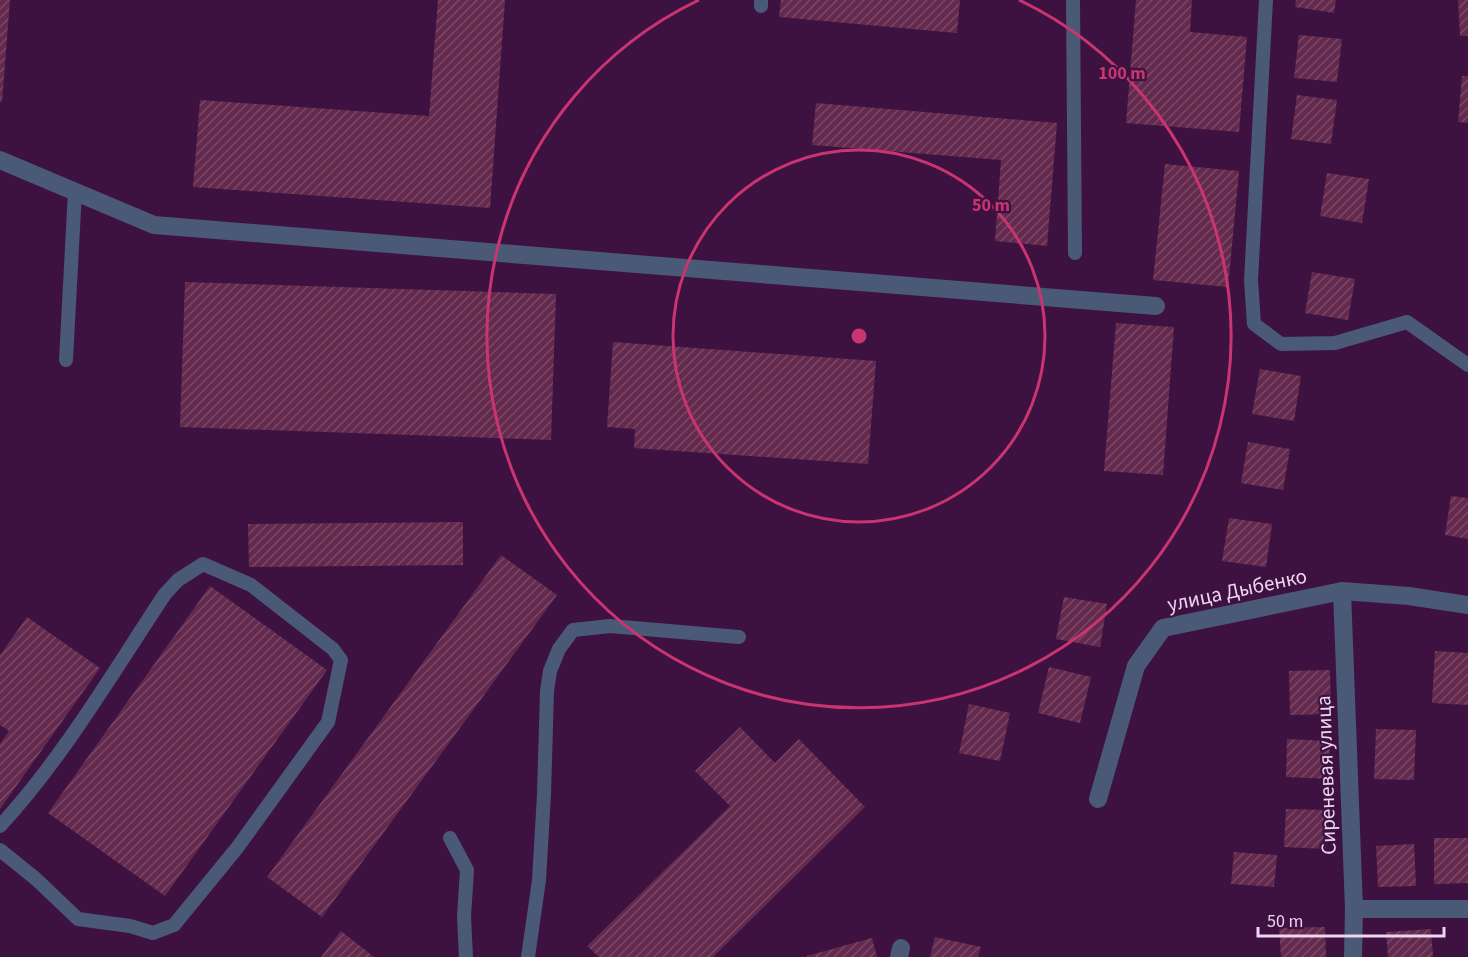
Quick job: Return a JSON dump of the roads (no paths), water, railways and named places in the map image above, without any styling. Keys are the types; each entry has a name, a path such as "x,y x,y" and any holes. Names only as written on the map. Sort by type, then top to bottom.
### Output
{"street":[{"path":"0,159 154,225 1156,306"},
{"name":"улица Дыбенко","path":"1098,799 1136,666 1162,628 1342,591 1408,596 1468,605"},
{"name":"Сиреневая улица","path":"1342,591 1354,909 1353,957"},
{"path":"1354,909 1468,909"}],"lane":[{"path":"1073,0 1075,253"},
{"path":"1266,0 1251,280 1254,324 1281,344 1335,344 1407,322 1468,366"},
{"path":"66,360 75,191"},
{"path":"0,826 21,804 64,746 165,594 178,579 203,564 251,585 333,649 340,660 328,722 237,848 174,925 153,933 130,926 78,919 36,879 0,850"},
{"path":"528,957 539,880 547,691 550,671 559,649 573,630 610,626 739,637"},
{"path":"450,838 467,870 464,916 466,957"}]}
